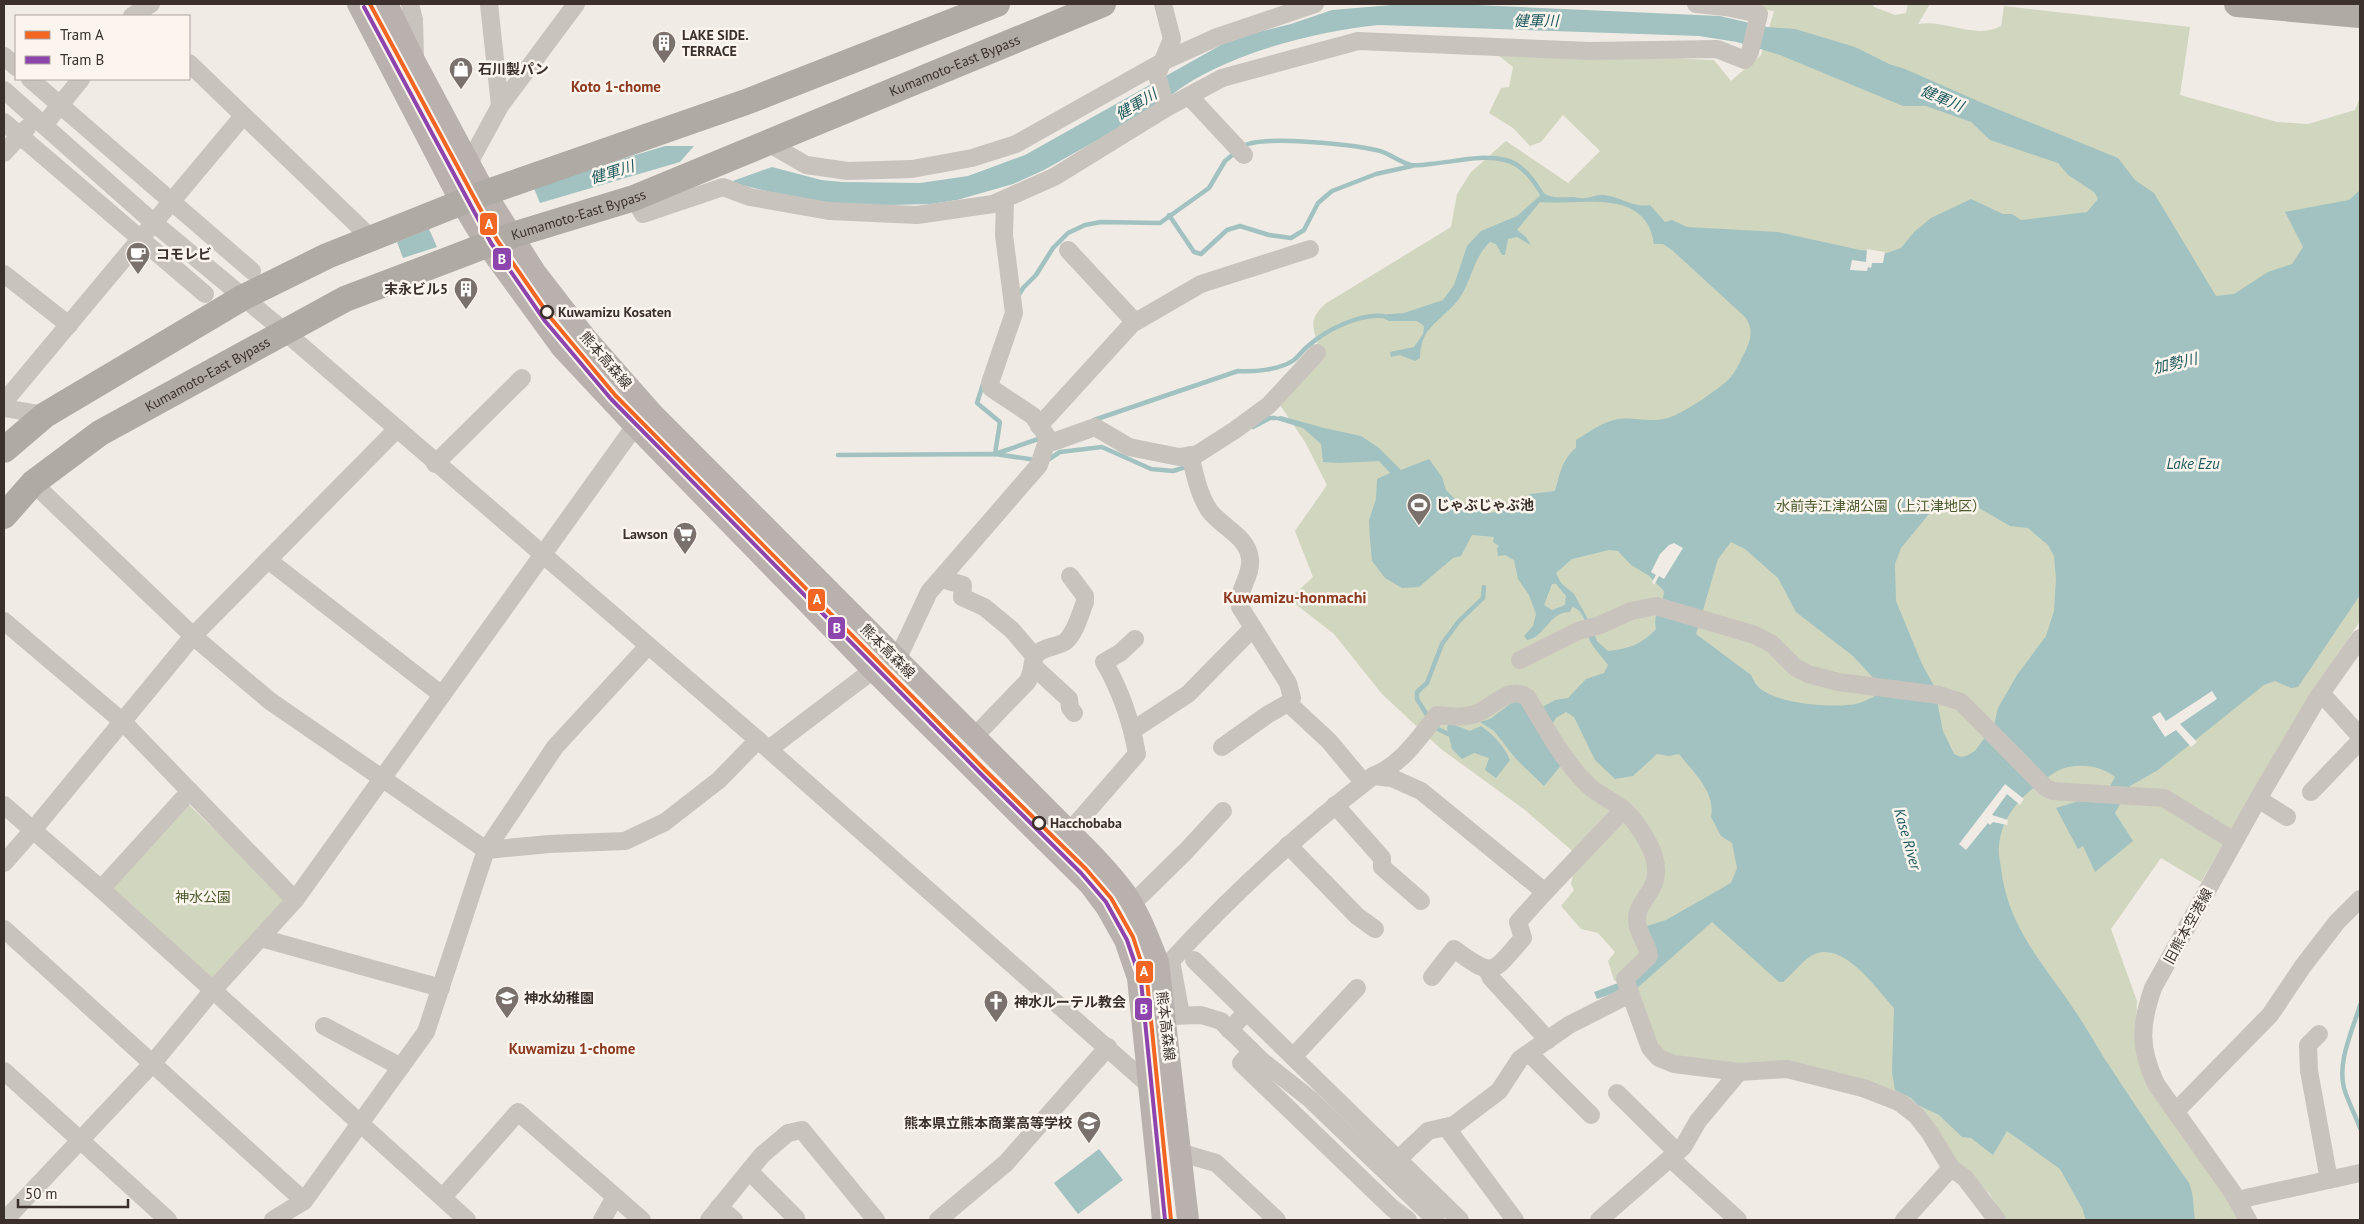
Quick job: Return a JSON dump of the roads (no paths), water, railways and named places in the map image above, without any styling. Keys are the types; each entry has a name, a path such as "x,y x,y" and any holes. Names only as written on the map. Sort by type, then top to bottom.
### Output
{"highway":[{"path":"6,446 45,416 242,298 327,256 461,202 746,102 997,4"},
{"name":"Kumamoto-East Bypass","path":"4,516 33,483 100,432 345,299 513,235 634,198 1104,4"},
{"path":"2237,4 2360,15"}],"main road":[{"name":"熊本高森線","path":"358,4 461,202 487,245 562,348 635,426 873,670 1090,885 1107,908 1124,940 1138,978 1163,1220"},
{"name":"熊本高森線","path":"387,4 415,62 485,193 535,272 586,338 653,414 1108,870 1132,904 1146,931 1158,962 1173,1015 1188,1220"}],"street":[{"path":"410,4 414,20 415,62"},
{"path":"489,4 500,106"},
{"path":"469,163 500,106 576,4"},
{"path":"1163,4 1172,39 1160,68 1166,108"},
{"path":"768,143 806,165 848,171 912,169 972,158 1016,144 1218,37 1315,4"},
{"path":"634,198 643,214 723,187 750,198 829,211 917,215 994,204 1054,177 1166,108 1222,78 1358,41 1590,50 1717,49 1745,60 1750,52 1759,14 1726,7 1696,4"},
{"path":"4,56 15,66"},
{"path":"190,64 371,238"},
{"path":"31,80 252,271"},
{"path":"4,154 19,136 60,104 79,80"},
{"path":"4,90 242,298 284,331 435,464 764,745 826,802 1108,1047 1149,1085"},
{"path":"1189,96 1244,156"},
{"path":"4,402 243,116"},
{"path":"4,122 205,294"},
{"path":"1005,200 1004,234 1014,313 990,382 991,388 1033,416 1053,442 1095,428 1129,447 1179,457 1196,454 1235,430 1269,405 1317,353"},
{"path":"33,483 194,636 270,701 486,850 550,844 626,841 665,822 764,745 873,670 888,662 897,660 928,592 942,580 1039,465 1044,432 1136,322 1202,284 1310,249"},
{"path":"1068,250 1136,322"},
{"path":"4,274 69,325"},
{"path":"435,464 522,378"},
{"path":"4,408 45,416"},
{"path":"5,1220 152,1064 213,990 295,900 635,426"},
{"path":"4,862 33,830 194,636 396,430"},
{"path":"1190,455 1201,496 1210,511 1219,522 1245,544 1250,559 1249,571 1238,599 1240,607 1288,683 1292,698 1288,703 1267,715 1222,747"},
{"path":"268,560 442,695"},
{"path":"974,737 1027,682 1031,676 1038,653 1061,644 1072,634 1085,602 1085,596 1070,576"},
{"path":"942,580 963,585 962,597 984,607 1005,624 1034,661 1069,698 1070,708 1074,714"},
{"path":"1520,660 1578,631 1600,625 1631,611 1656,606 1755,635 1772,644 1795,667 1808,674 1838,682 1939,695 1961,702 2048,789 2164,798 2234,841"},
{"path":"4,621 123,722 295,900"},
{"path":"1133,730 1188,694 1253,628"},
{"name":"旧熊本空港線","path":"2248,1220 2237,1200 2156,1084 2148,1065 2142,1032 2145,1013 2153,988 2258,799 2321,693 2360,638"},
{"path":"1070,831 1134,760 1137,754 1133,730 1119,687 1104,662 1120,652 1135,639"},
{"path":"273,1220 304,1201 426,1032 486,850 555,747 648,646"},
{"path":"1173,1015 1171,962 1204,924 1288,845 1369,779 1393,765 1420,738 1437,715 1470,715 1481,712 1509,693 1519,692 1527,697 1564,755 1588,786 1623,810 1640,831 1654,856 1657,875 1649,896 1641,905 1637,920 1639,931 1648,947 1649,956 1628,988 1569,1025 1520,1060 1499,1091 1454,1125 1428,1131 1391,1166"},
{"path":"2321,693 2360,736"},
{"path":"1288,703 1369,779 1392,778 1421,791 1545,892"},
{"path":"2311,792 2360,741"},
{"path":"101,889 190,791"},
{"path":"2258,799 2287,817"},
{"path":"4,805 101,889 359,1123 443,1196 458,1217"},
{"path":"1335,805 1382,858 1382,867 1422,901"},
{"path":"1432,977 1454,948 1477,966 1487,969 1496,968 1523,938 1518,922 1623,810"},
{"path":"1132,904 1186,851 1222,811"},
{"path":"1288,845 1357,916 1375,929"},
{"path":"2176,1111 2270,1016 2303,966 2337,922 2360,900"},
{"path":"4,929 304,1201"},
{"path":"261,938 441,988"},
{"path":"1194,960 1293,1057 1391,1166 1413,1198 1436,1220"},
{"path":"1487,969 1491,978 1548,1040"},
{"path":"1293,1057 1357,988"},
{"path":"1628,988 1650,1048 1659,1058 1674,1064 1739,1072 1787,1069 1863,1088 1899,1102 1916,1115 1930,1133 1951,1168 1966,1178 1997,1220"},
{"path":"1229,1030 1247,1012"},
{"path":"1143,1018 1201,1015 1221,1022 1252,1052 1460,1220"},
{"path":"324,1026 401,1067"},
{"path":"2319,1034 2308,1046 2308,1054 2329,1180"},
{"path":"938,1220 1006,1163 1108,1047"},
{"path":"1252,1052 1241,1063 1392,1208 1400,1218 1413,1198"},
{"path":"1529,1054 1591,1115"},
{"path":"4,1071 168,1220"},
{"path":"1599,1220 1683,1147 1710,1106 1739,1072"},
{"path":"1617,1093 1738,1220"},
{"path":"443,1196 518,1112 642,1220"},
{"path":"1446,1127 1516,1220"},
{"path":"734,1220 714,1214 762,1155 788,1133 802,1130 876,1220"},
{"path":"1182,1153 1216,1163 1277,1220"},
{"path":"1904,1220 1951,1168"},
{"path":"749,1171 796,1218"},
{"path":"2237,1200 2360,1173"},
{"path":"602,1220 615,1197"}],"water":[{"name":"Lake Ezu","path":"1392,5 1476,5 1720,16 1767,27 1795,29 1855,47 1889,64 2118,158 2135,180 2154,193 2216,296 2234,294 2268,272 2292,264 2303,247 2285,212 2349,200 2360,190 2360,595 2298,687 2291,688 2275,681 2264,685 2158,770 2130,786 2115,813 2133,841 2095,872 2083,846 2078,849 2056,808 2079,801 2102,801 2115,777 2101,769 2085,766 2068,767 2054,773 2034,787 2018,804 2005,823 1999,846 1999,857 2005,889 2019,927 2123,1087 2189,1183 2193,1196 2195,1220 2086,1220 2082,1208 2060,1169 2007,1131 1993,1155 1971,1138 1962,1137 1939,1115 1918,1105 1911,1098 1895,1090 1892,1072 1894,1008 1859,970 1849,961 1838,955 1826,952 1815,954 1802,963 1783,982 1779,982 1712,922 1636,989 1620,991 1597,999 1594,992 1634,977 1647,926 1666,920 1731,883 1737,868 1732,843 1721,836 1711,817 1712,808 1707,791 1697,775 1679,754 1669,756 1657,754 1633,776 1615,779 1595,760 1574,717 1566,712 1556,718 1552,724 1563,763 1544,786 1516,759 1494,731 1480,722 1490,719 1518,698 1532,713 1555,700 1568,698 1586,679 1604,673 1608,665 1591,643 1581,613 1572,607 1570,612 1557,616 1539,634 1527,640 1524,636 1533,626 1536,614 1529,595 1518,579 1514,560 1505,555 1498,556 1497,548 1499,546 1493,542 1494,537 1472,535 1461,556 1453,558 1419,587 1402,588 1385,578 1372,561 1369,520 1376,499 1377,479 1390,473 1379,461 1323,462 1321,444 1303,428 1270,418 1281,416 1361,436 1379,448 1401,470 1429,459 1442,477 1446,490 1455,499 1475,510 1490,513 1505,510 1516,505 1530,494 1555,491 1565,462 1576,448 1576,440 1596,428 1618,419 1655,420 1668,418 1691,407 1717,389 1736,370 1749,343 1751,330 1745,317 1672,250 1663,244 1654,244 1648,226 1638,214 1625,206 1592,202 1540,202 1517,230 1526,237 1531,245 1517,237 1508,239 1505,255 1502,255 1496,244 1490,242 1476,262 1459,299 1427,332 1420,351 1420,358 1415,361 1400,355 1391,357 1390,352 1414,347 1423,334 1424,326 1417,321 1389,321 1377,315 1404,313 1443,300 1454,285 1467,246 1481,231 1517,216 1543,193 1554,197 1582,198 1601,195 1610,196 1632,204 1650,205 1665,222 1672,220 1687,227 1778,232 1860,250 1887,253 1901,248 1914,232 1931,218 1971,199 2003,214 2012,214 2021,220 2087,212 2098,199 2094,192 2068,175 2058,163 1990,140 1971,122 1926,106 1903,106 1780,55 1737,42 1699,36 1379,25 1324,33 1263,50 1233,61 1180,88 1160,105 1044,170 1013,184 957,200 931,204 848,206 817,204 730,182 772,167 821,180 842,182 920,183 968,176 1025,155 1221,45 1246,35 1291,24 1332,10","holes":["1954,496 1960,497 2010,526 2028,528 2048,545 2054,556 2056,579 2054,611 2046,636 2017,675 1998,708 1994,725 1975,751 1961,757 1954,754 1943,731 1934,686 1922,664 1896,601 1895,564 1901,548 1942,501","1731,542 1745,549 1778,578 1796,612 1853,656 1878,683 1874,697 1860,703 1846,705 1807,704 1781,699 1760,688 1751,675 1696,634 1718,559","1609,550 1618,551 1631,565 1648,575 1664,591 1657,613 1656,629 1635,645 1608,651 1597,641 1590,623 1574,594 1561,583 1556,573 1572,559","1552,584 1556,584 1566,596 1565,605 1552,610 1544,605"]},
{"name":"健軍川","path":"665,146 694,146 680,162 540,203 533,186"},
{"path":"429,229 437,247 403,258 397,242"},
{"path":"1449,723 1470,731 1481,726 1498,741 1510,760 1496,778 1485,770 1489,758 1474,753 1462,759 1452,749 1447,728"},
{"path":"1099,1149 1123,1180 1078,1214 1054,1183"}],"waterway":[{"path":"1242,147 1251,143 1266,141 1328,143 1380,151 1411,165 1477,158 1496,158 1512,162 1524,170 1545,199"},
{"path":"1017,298 1023,288 1036,275 1053,248 1068,233 1085,225 1101,222 1160,223 1209,188 1225,161 1236,152"},
{"path":"1169,215 1194,252 1201,254 1227,230 1240,226 1269,235 1291,238 1304,230 1318,203 1332,191 1376,174 1412,166"},
{"path":"1094,420 1238,371 1259,371 1282,366 1294,360 1315,340 1343,324 1353,320 1383,316"},
{"path":"983,384 977,403 1000,422 995,454"},
{"path":"1253,427 1270,418 1275,418"},
{"path":"995,454 1044,437"},
{"path":"1046,461 1060,452 1102,447 1151,469 1173,471 1189,466"},
{"path":"838,455 995,454 1036,460"},
{"path":"1427,715 1417,699 1417,692 1427,683 1442,644 1459,621 1483,598 1484,587"},
{"path":"1438,729 1448,734"},
{"path":"2360,1005 2344,1056 2342,1078 2344,1088 2360,1128"}],"tram line":[{"name":"A","path":"370,4 497,240 550,317 615,395 985,770 1086,869 1111,898 1133,937 1147,980 1171,1220"},
{"name":"B","path":"364,7 491,243 545,321 611,399 1081,873 1106,902 1127,940 1141,981 1165,1220"}],"place":[{"name":"LAKE SIDE. TERRACE","path":"664,64"},
{"name":"石川製パン","path":"461,90"},
{"name":"コモレビ","path":"138,275"},
{"name":"末永ビル5","path":"466,310"},
{"name":"Kuwamizu Kosaten","path":"547,312"},
{"name":"じゃぶじゃぶ池","path":"1419,526"},
{"name":"Lawson","path":"685,555"},
{"name":"Hacchobaba","path":"1039,823"},
{"name":"神水幼稚園","path":"507,1019"},
{"name":"神水ルーテル教会","path":"996,1023"},
{"name":"熊本県立熊本商業高等学校","path":"1089,1144"}],"district":[{"name":"Koto 1-chome","path":"616,86"},
{"name":"Kuwamizu-honmachi","path":"1295,597"},
{"name":"Kuwamizu 1-chome","path":"572,1048"}],"water label":[{"name":"加勢川","path":"2175,363"},
{"name":"Kase River","path":"1908,839"}],"park label":[{"name":"水前寺江津湖公園（上江津地区）","path":"1881,506"},
{"name":"神水公園","path":"203,897"}]}
